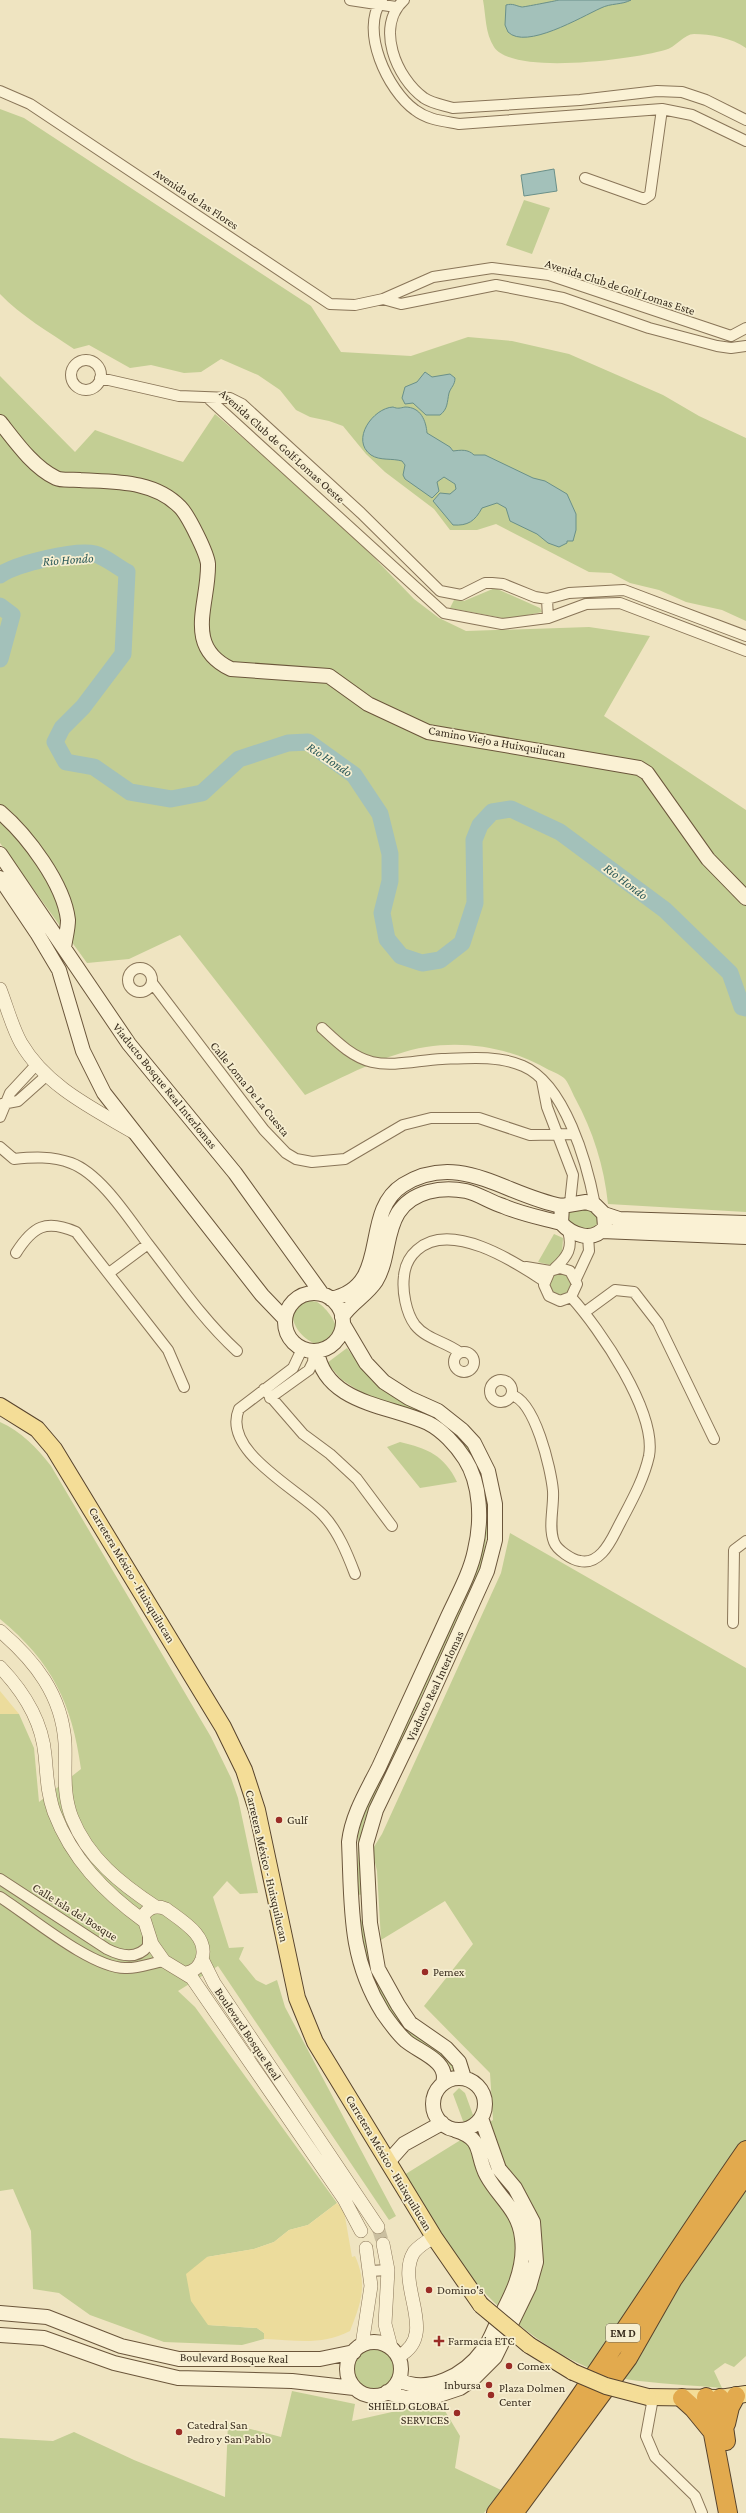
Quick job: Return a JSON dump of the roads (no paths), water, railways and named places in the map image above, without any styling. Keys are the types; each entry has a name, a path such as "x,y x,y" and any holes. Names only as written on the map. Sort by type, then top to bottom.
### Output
{"highway":[{"name":"EM D","path":"496,2513 607,2359 664,2268 746,2150"},
{"name":"EM D","path":"514,2513 628,2358 673,2279 746,2174"},
{"path":"727,2396 719,2432 728,2513"},
{"path":"727,2396 730,2407 719,2432 738,2513"},
{"path":"682,2398 719,2432"},
{"path":"526,2513 527,2495"}],"main road":[{"name":"Camino Viejo a Huixquilucan","path":"0,422 18,444 42,468 56,478 131,483 158,491 180,507 196,534 208,563 201,610 206,650 217,662 231,669 288,671 329,676 368,704 428,732 639,768 647,773 708,859 746,898"},
{"path":"0,812 25,839 55,881 64,900 68,921 64,948"},
{"name":"Viaducto Bosque Real Interlomas","path":"0,854 128,1044 235,1173 327,1297"},
{"path":"0,878 37,933 58,970 83,1051 104,1093 262,1295 285,1319 290,1338 311,1351 328,1348 337,1340 343,1320 375,1283 387,1256 388,1238 398,1213 406,1203 420,1194 444,1189 467,1191 502,1206 564,1227 578,1235 588,1236 602,1231 746,1237"},
{"path":"327,1297 350,1291 364,1277 373,1255 377,1224 391,1197 402,1186 432,1173 461,1171 474,1174 531,1199 566,1204 586,1202 619,1219 746,1223"},
{"path":"564,1227 566,1204"},
{"path":"600,1210 606,1222 602,1231"},
{"path":"285,1319 289,1307 298,1298 309,1293 327,1297 337,1305 343,1320"},
{"name":"Viaducto Real Interlomas","path":"343,1320 366,1363 384,1382 409,1398 438,1411 462,1430 474,1443 488,1471 496,1504 494,1540 487,1571 426,1706 376,1810 366,1844 370,1923 378,1969 410,2023 446,2048 459,2062 464,2078"},
{"name":"Viaducto Real Interlomas","path":"311,1351 323,1371 350,1394 363,1402 428,1423 449,1440 467,1463 476,1488 479,1520 471,1565 411,1698 360,1802 352,1826 349,1842 353,1923 362,1974 383,2012 397,2032 434,2059 443,2071 445,2076 443,2083"},
{"name":"Carretera México - Huixquilucan","path":"0,1406 37,1429 54,1449 223,1727 244,1770 257,1810 297,1998 315,2042 434,2237 481,2305 529,2345 573,2372 606,2386 650,2398"},
{"path":"399,2380 409,2385 431,2384 454,2376 464,2370 484,2350 520,2272 522,2238 515,2215 486,2175 475,2141 464,2132 455,2130 442,2123 434,2109 434,2098 443,2083 454,2078 464,2078 475,2084 483,2094 485,2106 481,2118 474,2126 465,2130 455,2130"},
{"path":"387,2392 399,2380 402,2368 395,2351 382,2343 372,2342 358,2348 348,2363 348,2376 354,2388 370,2396 387,2392 405,2398 433,2397 460,2388 472,2380 495,2357 529,2287 536,2262 533,2222 515,2188 499,2169 481,2118"},
{"path":"388,2162 404,2144 442,2123"},
{"name":"Boulevard Bosque Real","path":"0,2313 47,2316 121,2346 179,2359 320,2359 358,2348"},
{"name":"Boulevard Bosque Real","path":"0,2335 44,2338 114,2364 178,2378 292,2381 354,2388"},
{"path":"650,2398 727,2396"}],"street":[{"path":"350,0 400,4 389,26 392,48 400,68 412,86 425,98 437,104 453,108 580,100 663,91 682,92 706,100 746,120"},
{"path":"381,2 373,23 377,50 386,74 399,94 415,110 433,120 459,124 662,109 692,115 746,142"},
{"name":"Avenida de las Flores","path":"0,91 30,104 330,304 355,305 384,299"},
{"path":"585,178 644,199 650,195 654,181 662,109"},
{"name":"Avenida Club de Golf Lomas Este","path":"384,299 433,277 492,268 549,275 731,336 746,328"},
{"path":"384,299 401,304 496,285 563,298 650,328 717,346 731,348 746,346"},
{"path":"100,378 179,396 208,398"},
{"name":"Avenida Club de Golf Lomas Oeste","path":"208,398 230,398 242,404 362,513 440,591 450,594"},
{"name":"Avenida Club de Golf Lomas Oeste","path":"208,398 444,613"},
{"path":"746,636 624,590 569,593 547,599 535,597 503,584 485,583 461,595 450,594 444,613 502,624 548,618 586,604 620,603 746,651"},
{"path":"547,599 548,618"},
{"name":"Calle Loma De La Cuesta","path":"152,984 264,1130 286,1153 296,1159 312,1162 345,1158 402,1125 431,1118 479,1118 530,1135 573,1134"},
{"path":"0,989 21,1043 36,1065 46,1076 94,1110 133,1132"},
{"path":"322,1028 348,1052 372,1062 396,1063 426,1060 488,1058 524,1066 542,1079 561,1103 589,1173 600,1210"},
{"path":"0,1117 3,1104 14,1088 36,1065"},
{"path":"3,1104 18,1101 46,1076"},
{"path":"542,1079 547,1107 573,1175 566,1204"},
{"path":"0,1147 14,1159 50,1157 72,1163 89,1174 108,1193 216,1331 237,1351"},
{"path":"16,1253 27,1236 40,1226 63,1226 76,1232 168,1350 184,1386"},
{"path":"564,1227 571,1242 570,1252 544,1281 545,1291 554,1299 560,1301 571,1297 576,1289 576,1279 589,1251 588,1236"},
{"path":"459,1352 449,1345 424,1333 416,1326 409,1314 403,1279 409,1259 429,1242 449,1238 483,1248 519,1265 544,1281"},
{"path":"109,1273 148,1244"},
{"path":"519,1265 570,1271 576,1279"},
{"path":"585,1312 616,1290 634,1292 658,1323 714,1439"},
{"path":"511,1395 517,1396 527,1408 544,1447 553,1490 554,1510 551,1530 554,1543 566,1555 579,1561 592,1561 604,1552 613,1537 644,1474 649,1455 648,1430 639,1400 585,1312 571,1297"},
{"path":"311,1351 293,1368 239,1409 234,1418 238,1438 271,1473 323,1515 344,1546 355,1574"},
{"path":"270,1398 309,1370 313,1362 311,1351"},
{"path":"264,1389 270,1398 303,1434 353,1475 392,1526"},
{"path":"733,1622 734,1550 746,1540"},
{"path":"0,1631 24,1651 39,1671 54,1696 62,1721 66,1797 72,1818 87,1845 114,1877 156,1907 166,1909 199,1936 204,1952 196,1969 186,1973 178,1971 164,1961 148,1934 143,1916 146,1910 156,1907"},
{"path":"0,1667 12,1679 27,1702 41,1730 47,1781 54,1811 69,1842 87,1870 114,1899 144,1921"},
{"name":"Calle Isla del Bosque","path":"0,1879 107,1949 121,1956 134,1955 144,1951 148,1946 148,1934"},
{"path":"0,1897 91,1958 108,1965 123,1968 136,1968 164,1961"},
{"name":"Boulevard Bosque Real","path":"202,1959 214,1983 368,2209 378,2227"},
{"name":"Boulevard Bosque Real","path":"186,1973 202,1991 354,2215 361,2231"},
{"path":"354,2215 368,2209"},
{"path":"383,2244 388,2270 385,2324 395,2351 407,2351 416,2340 417,2325 409,2271 410,2262 417,2249 434,2237"},
{"path":"358,2348 370,2299 370,2271 366,2248"},
{"path":"370,2271 388,2270"},
{"path":"650,2398 646,2436 655,2457 695,2496 702,2513"}],"water":[{"path":"559,0 631,0 624,3 605,6 568,24 540,35 516,37 508,32 505,25 506,5 513,4 522,7"},
{"path":"554,169 557,191 524,196 521,175"},
{"path":"425,372 432,377 450,374 455,378 454,384 449,393 446,408 440,415 426,415 413,403 405,404 402,398 405,387 417,382"},
{"path":"393,407 415,409 424,420 427,433 450,447 453,451 464,450 474,455 485,455 533,478 545,481 567,494 576,514 576,530 573,541 567,541 567,543 559,547 548,543 537,534 510,521 506,508 497,503 482,508 477,516 470,522 463,525 453,525 433,501 440,493 450,494 456,489 455,484 444,477 437,482 439,491 432,498 405,479 403,475 405,465 402,461 375,457 365,449 363,433 367,426 378,413"}],"waterway":[{"name":"Rio Hondo","path":"0,575 19,566 46,558 86,553 99,555 127,572 123,654 83,707 62,728 55,742 66,762 94,767 130,792 171,799 202,793 239,759 288,743 308,742 354,775 380,814 390,854 390,881 382,913 387,939 401,956 422,963 440,960 462,943 475,903 474,840 480,825 492,812 511,809 560,832 665,910 730,973 742,1007 746,1008"},
{"name":"Rio Hondo","path":"0,606 12,615 0,659"}],"tunnel":[{"path":"378,2227 383,2244"}],"place":[{"name":"Gulf","path":"279,1820"},
{"name":"Pemex","path":"425,1972"},
{"name":"Domino's","path":"429,2290"},
{"name":"Farmacia ETC","path":"439,2341"},
{"name":"Comex","path":"509,2366"},
{"name":"Inbursa","path":"489,2385"},
{"name":"Plaza Dolmen Center","path":"491,2395"},
{"name":"SHIELD GLOBAL SERVICES","path":"457,2413"},
{"name":"Catedral San Pedro y San Pablo","path":"179,2432"}]}
